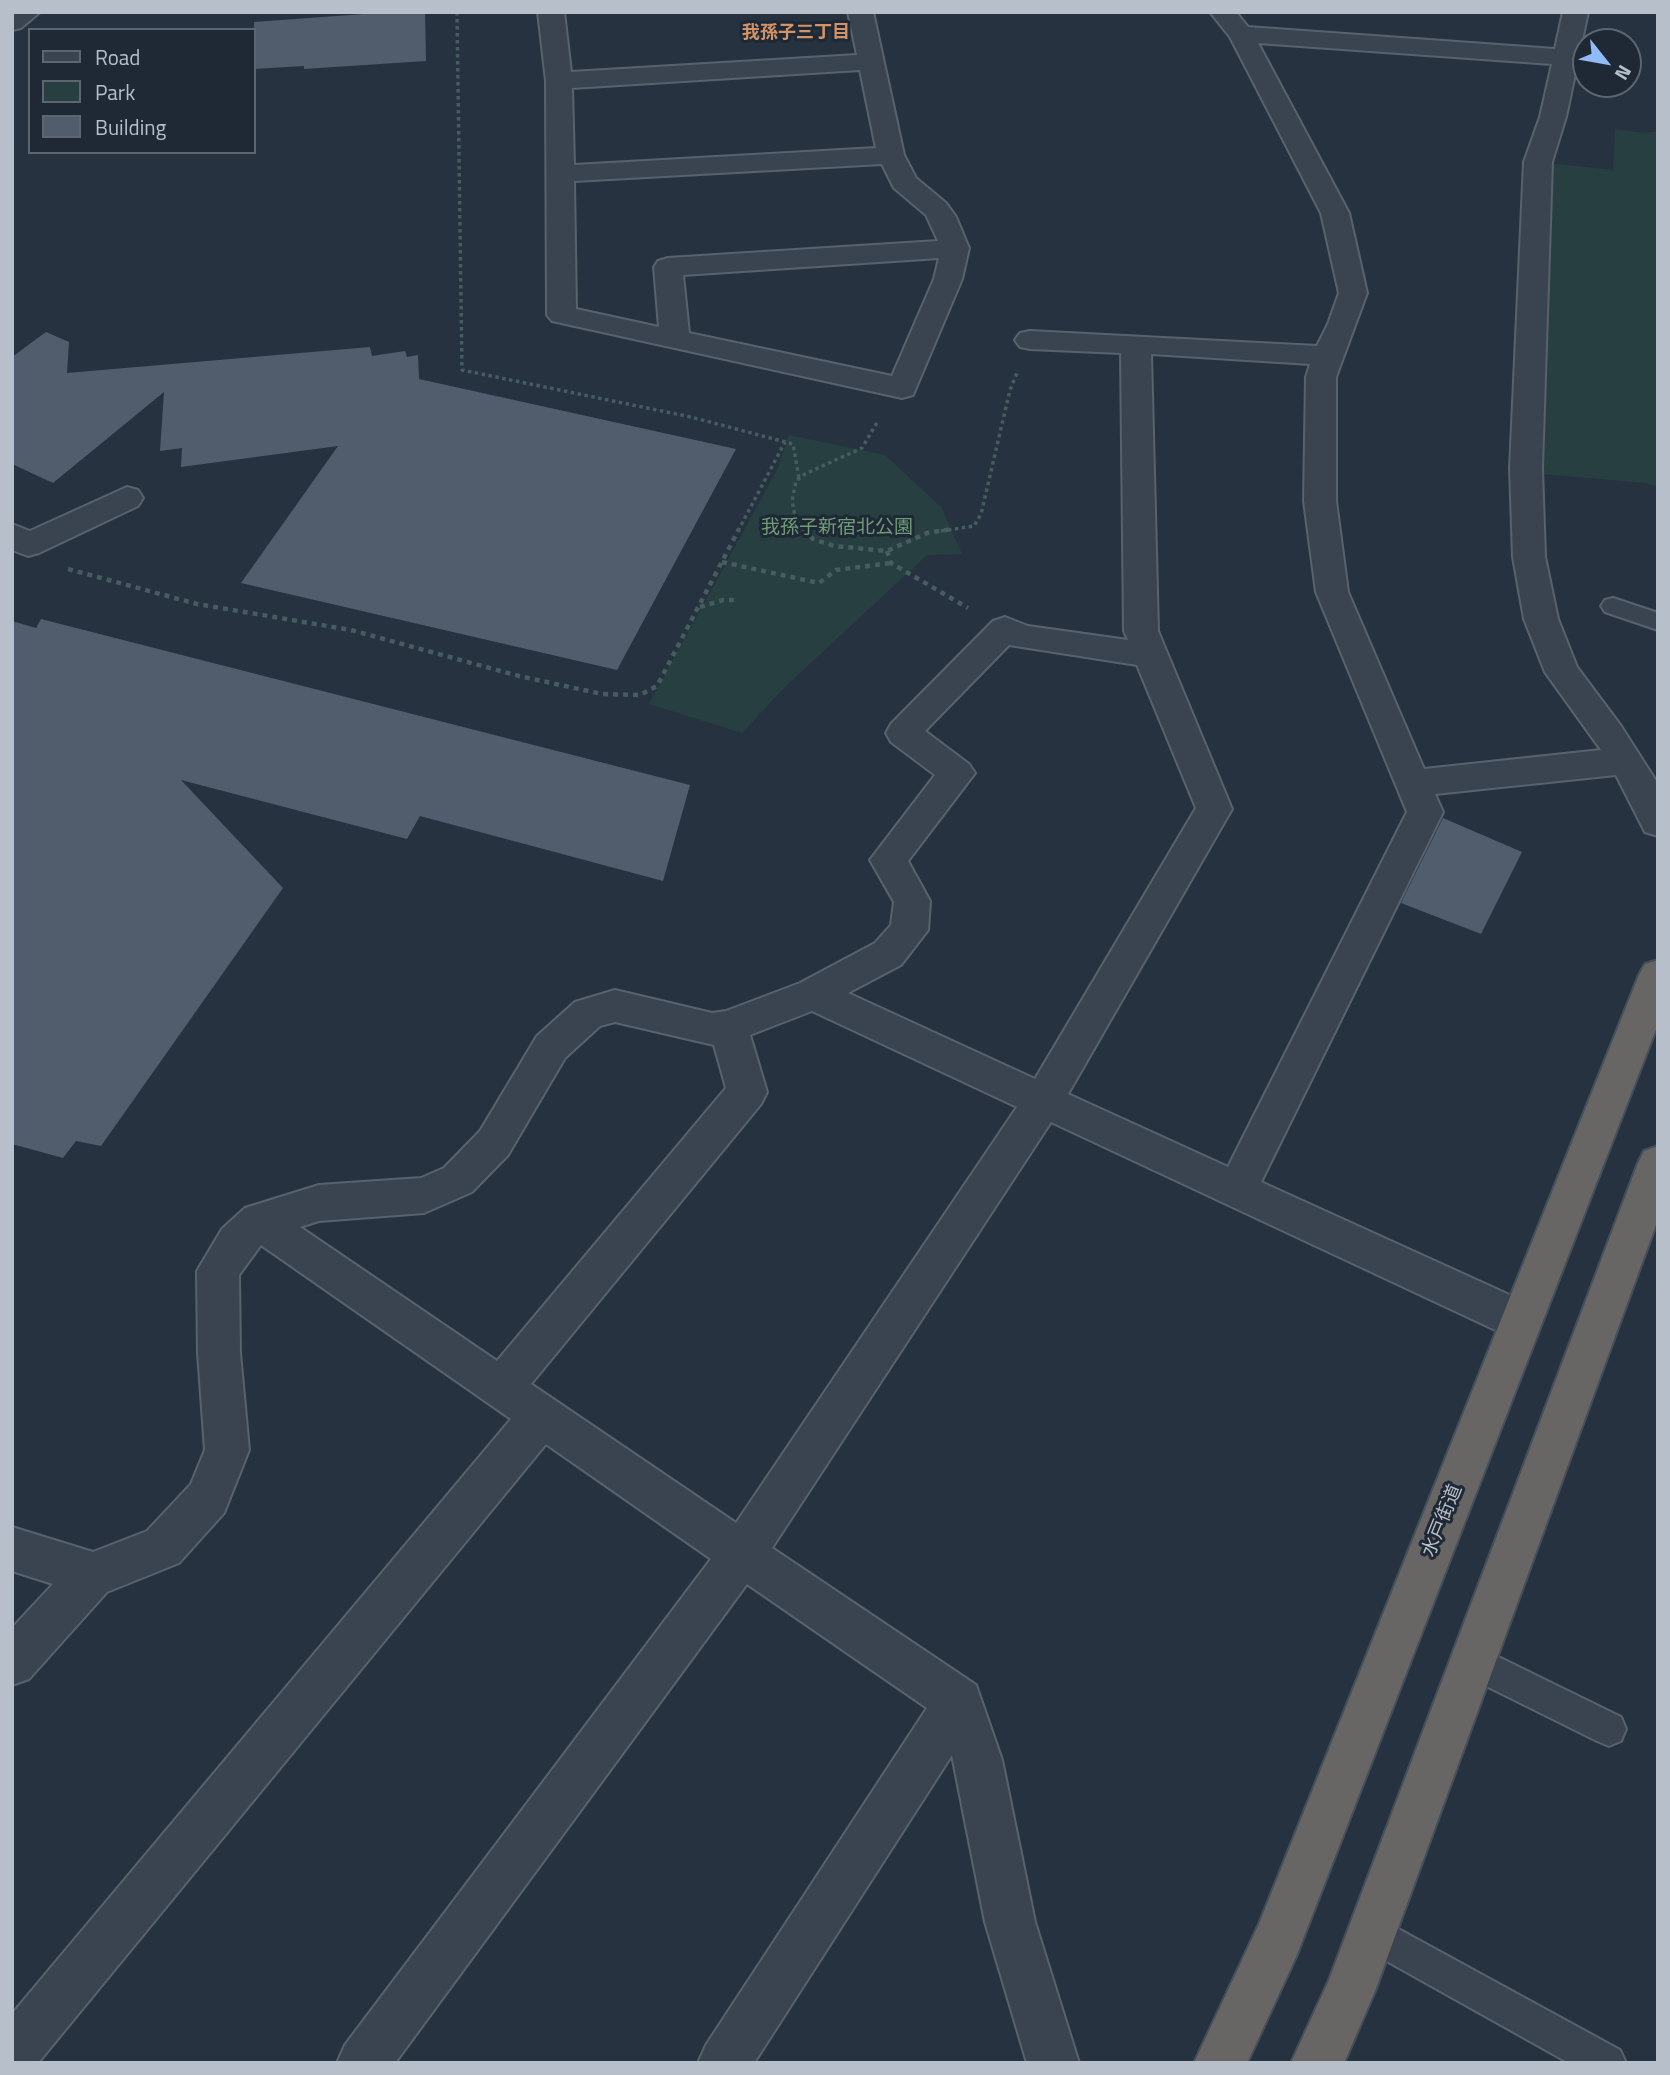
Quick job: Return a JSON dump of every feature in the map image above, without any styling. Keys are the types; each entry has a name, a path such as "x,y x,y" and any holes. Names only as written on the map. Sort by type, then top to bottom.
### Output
{"highway":[{"name":"水戸街道","path":"1220,2063 1278,1939 1658,975"},
{"path":"1317,2063 1350,1991 1658,1163"}],"street":[{"path":"12,23 28,12"},
{"path":"551,12 559,81 562,315 902,388 948,279 955,248 946,223 936,209 904,182 891,155 860,12"},
{"path":"1577,12 1553,117 1538,162 1526,468 1530,557 1541,619 1562,672 1625,761 1658,822"},
{"path":"1231,23 1565,57"},
{"path":"1231,23 1335,213 1353,293 1343,324 1326,356 1321,377 1320,501 1332,592 1425,812 1237,1189"},
{"path":"559,81 871,62"},
{"path":"561,174 891,155"},
{"path":"675,339 668,267 955,248"},
{"path":"1030,340 1326,356"},
{"path":"363,2063 742,1555 1043,1101 1214,809 1141,631 1136,344"},
{"path":"20,540 127,498"},
{"path":"12,1662 93,1574 128,1563 163,1547 208,1498 226,1450 219,1353 218,1271 237,1242 259,1221 319,1203 424,1195 458,1180 494,1143 551,1047 588,1013 615,1006 712,1029 728,1027 813,994 888,954 909,930 912,901 888,860 957,773 903,733 1005,629 1022,637 1150,655"},
{"path":"1413,783 1625,761"},
{"path":"813,994 1521,1321"},
{"path":"502,1387 747,1092 728,1027"},
{"path":"259,1221 742,1555 960,1702 978,1760 1010,1922 1053,2063"},
{"path":"12,2054 542,1415"},
{"path":"12,1549 93,1574"},
{"path":"724,2063 960,1702"}],"lane":[{"path":"1614,606 1658,622"},
{"path":"1472,1661 1609,1729"},
{"path":"1371,1932 1607,2063"}],"path":[{"path":"893,386 883,411 862,448 805,474 796,481 792,501 796,521 813,540 834,546 887,551 927,533 974,526 981,514 1010,390 1030,340"},
{"path":"20,540 70,570 197,604 351,630 519,676 602,694 640,695 657,686 785,442"},
{"path":"887,551 891,563"},
{"path":"722,562 819,583 836,570 891,563 1005,629"},
{"path":"699,607 723,600 734,600"}],"green space":[{"path":"1615,129 1645,133 1658,131 1658,487 1646,483 1532,473 1538,162 1613,170"},
{"name":"我孫子新宿北公園","path":"789,435 885,455 941,507 962,554 927,555 786,686 742,733 649,704 777,470"}],"building":[{"path":"425,12 426,61 304,69 304,66 256,69 254,22"},
{"path":"46,332 69,342 67,373 370,347 372,356 405,351 407,357 418,355 419,379 736,449 617,670 241,583 338,446 181,467 182,448 160,451 164,392 53,483 12,464 12,357"},
{"path":"41,619 690,785 663,881 420,816 407,839 181,780 283,888 101,1146 76,1141 63,1158 12,1144 12,621 36,628"},
{"path":"1443,818 1522,852 1481,934 1401,903"}],"district":[{"name":"我孫子三丁目","path":"796,34"}]}
